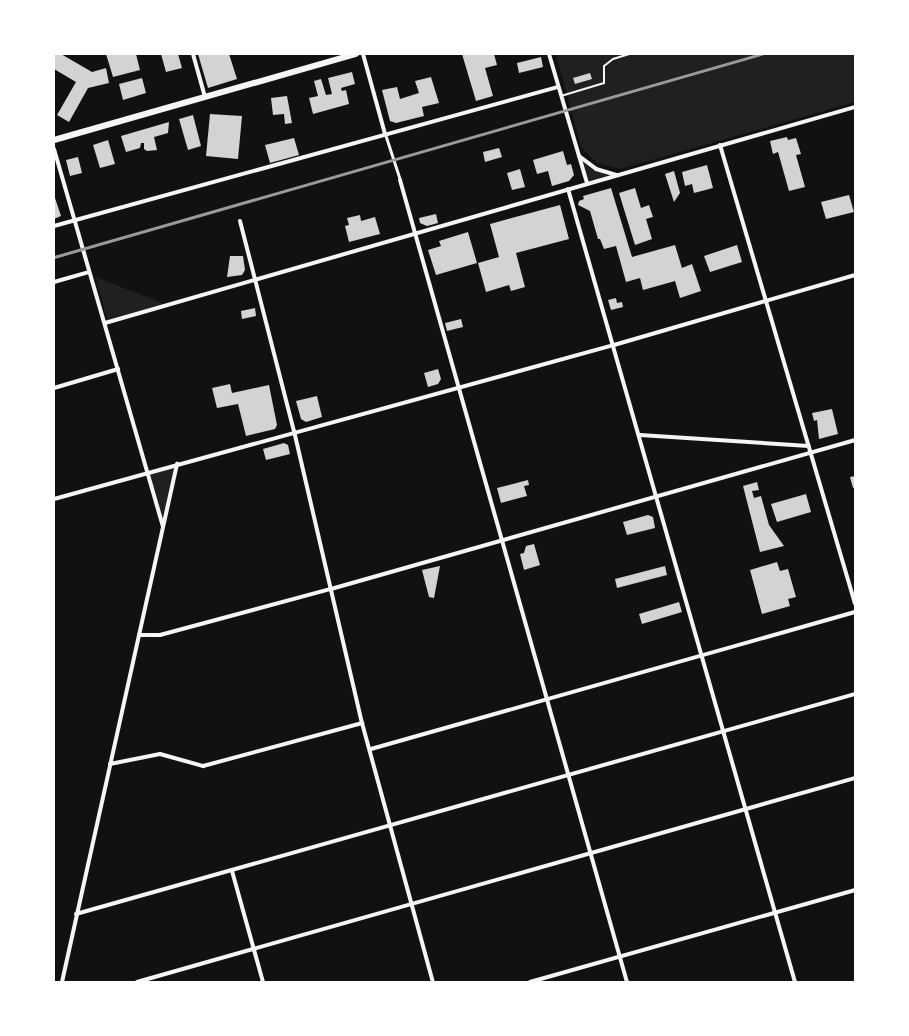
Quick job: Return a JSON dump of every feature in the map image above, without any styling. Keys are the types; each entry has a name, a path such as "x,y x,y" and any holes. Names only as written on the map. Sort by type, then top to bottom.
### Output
{"highway":[{"path":"54,140 356,54"}],"street":[{"path":"193,54 205,97"},
{"path":"363,54 504,541 627,982"},
{"path":"549,54 587,183"},
{"path":"54,226 558,86"},
{"path":"105,323 415,232 855,107"},
{"path":"720,145 768,300 855,604"},
{"path":"54,150 163,526"},
{"path":"578,155 596,169 618,175"},
{"path":"568,189 725,730 795,982"},
{"path":"240,221 294,431 362,723 371,749 390,826 434,982"},
{"path":"54,282 89,272"},
{"path":"54,499 294,431 614,345 855,275"},
{"path":"54,388 118,369"},
{"path":"640,435 809,446"},
{"path":"139,635 160,635 331,589 855,440"},
{"path":"62,982 177,464"},
{"path":"371,749 855,612"},
{"path":"76,914 855,694"},
{"path":"110,764 160,754 203,766 362,723"},
{"path":"138,982 855,778"},
{"path":"232,871 263,982"},
{"path":"530,982 855,890"}],"lane":[{"path":"561,96 604,83 604,66 613,59 629,54"}],"shaded area":[{"path":"556,54 855,54 855,102 620,169 597,163 581,147"},
{"path":"582,161 595,171 612,174 588,181"},
{"path":"96,277 159,302 163,304 107,320"},
{"path":"177,464 163,526 148,472"}],"building":[{"path":"54,54 61,54 92,72 106,68 109,83 88,88 69,122 57,115 76,82 54,69"},
{"path":"106,54 136,54 140,70 113,77"},
{"path":"161,54 178,54 182,68 166,72"},
{"path":"198,54 229,54 237,79 208,88"},
{"path":"462,54 494,54 497,65 485,68 493,96 476,101"},
{"path":"541,57 543,67 519,73 517,63"},
{"path":"352,72 355,84 341,88 342,91 346,90 349,104 313,114 309,98 318,96 314,81 321,79 326,95 332,94 328,78"},
{"path":"590,73 592,79 575,84 573,78"},
{"path":"431,77 439,103 422,107 424,116 396,123 390,121 382,90 397,87 400,99 419,93 415,81"},
{"path":"142,78 146,93 123,100 119,84"},
{"path":"287,96 292,123 285,124 284,114 273,115 271,98"},
{"path":"210,114 242,116 238,159 206,156"},
{"path":"193,115 201,146 188,150 179,119"},
{"path":"169,122 168,133 154,137 157,150 147,151 144,149 144,143 141,143 140,148 126,152 121,136"},
{"path":"787,137 788,140 796,138 801,154 796,155 805,187 789,191 778,152 773,154 770,141"},
{"path":"294,138 299,155 270,163 265,145"},
{"path":"108,140 115,164 100,168 93,145"},
{"path":"499,148 502,157 485,162 483,152"},
{"path":"563,151 567,165 571,164 574,175 569,181 552,186 548,171 537,174 533,160"},
{"path":"78,157 82,173 70,176 66,160"},
{"path":"707,165 713,188 694,193 692,184 685,186 682,172"},
{"path":"520,169 525,187 512,190 507,173"},
{"path":"674,171 680,193 674,202 665,174"},
{"path":"611,188 632,257 675,245 682,268 692,264 701,291 680,298 675,281 643,290 640,278 626,282 616,246 604,249 600,239 598,239 590,211 578,205 579,201 584,199 583,196"},
{"path":"635,188 641,208 649,205 653,217 646,219 652,239 635,245 619,193"},
{"path":"54,195 61,216 54,219"},
{"path":"849,195 854,212 826,219 821,202"},
{"path":"560,205 569,239 516,253 525,287 511,291 509,285 486,292 478,263 499,257 490,224"},
{"path":"436,214 438,223 427,226 420,223 419,218"},
{"path":"360,215 361,221 375,217 380,234 349,242 345,226 349,225 347,218"},
{"path":"468,232 477,263 436,275 428,250 441,246 439,241"},
{"path":"737,245 742,262 710,272 704,256"},
{"path":"230,256 243,256 245,270 242,275 227,277"},
{"path":"616,298 617,303 622,302 623,307 611,310 608,300"},
{"path":"255,308 256,316 242,319 241,311"},
{"path":"461,319 463,327 447,331 445,323"},
{"path":"438,369 441,379 438,384 428,387 424,373"},
{"path":"230,384 232,393 269,385 277,425 275,429 246,436 238,404 217,408 212,388"},
{"path":"317,396 322,417 306,422 301,419 296,401"},
{"path":"832,409 838,434 819,439 817,420 814,421 812,413"},
{"path":"284,443 288,445 290,454 266,460 263,449"},
{"path":"855,476 855,487 853,488 850,477"},
{"path":"528,480 529,485 524,486 527,496 501,503 497,488"},
{"path":"757,482 759,490 752,491 754,498 761,496 769,525 784,546 760,552 743,486"},
{"path":"806,494 811,512 777,522 771,504"},
{"path":"648,515 653,517 655,528 627,535 623,522"},
{"path":"534,544 540,565 524,570 520,554 524,553 526,546"},
{"path":"777,562 780,571 788,569 796,597 788,599 790,606 762,614 750,570"},
{"path":"440,566 434,598 429,597 422,570"},
{"path":"665,566 667,575 617,588 615,579"},
{"path":"679,602 682,612 642,624 639,614"}],"railway":[{"path":"54,257 761,54"}]}
